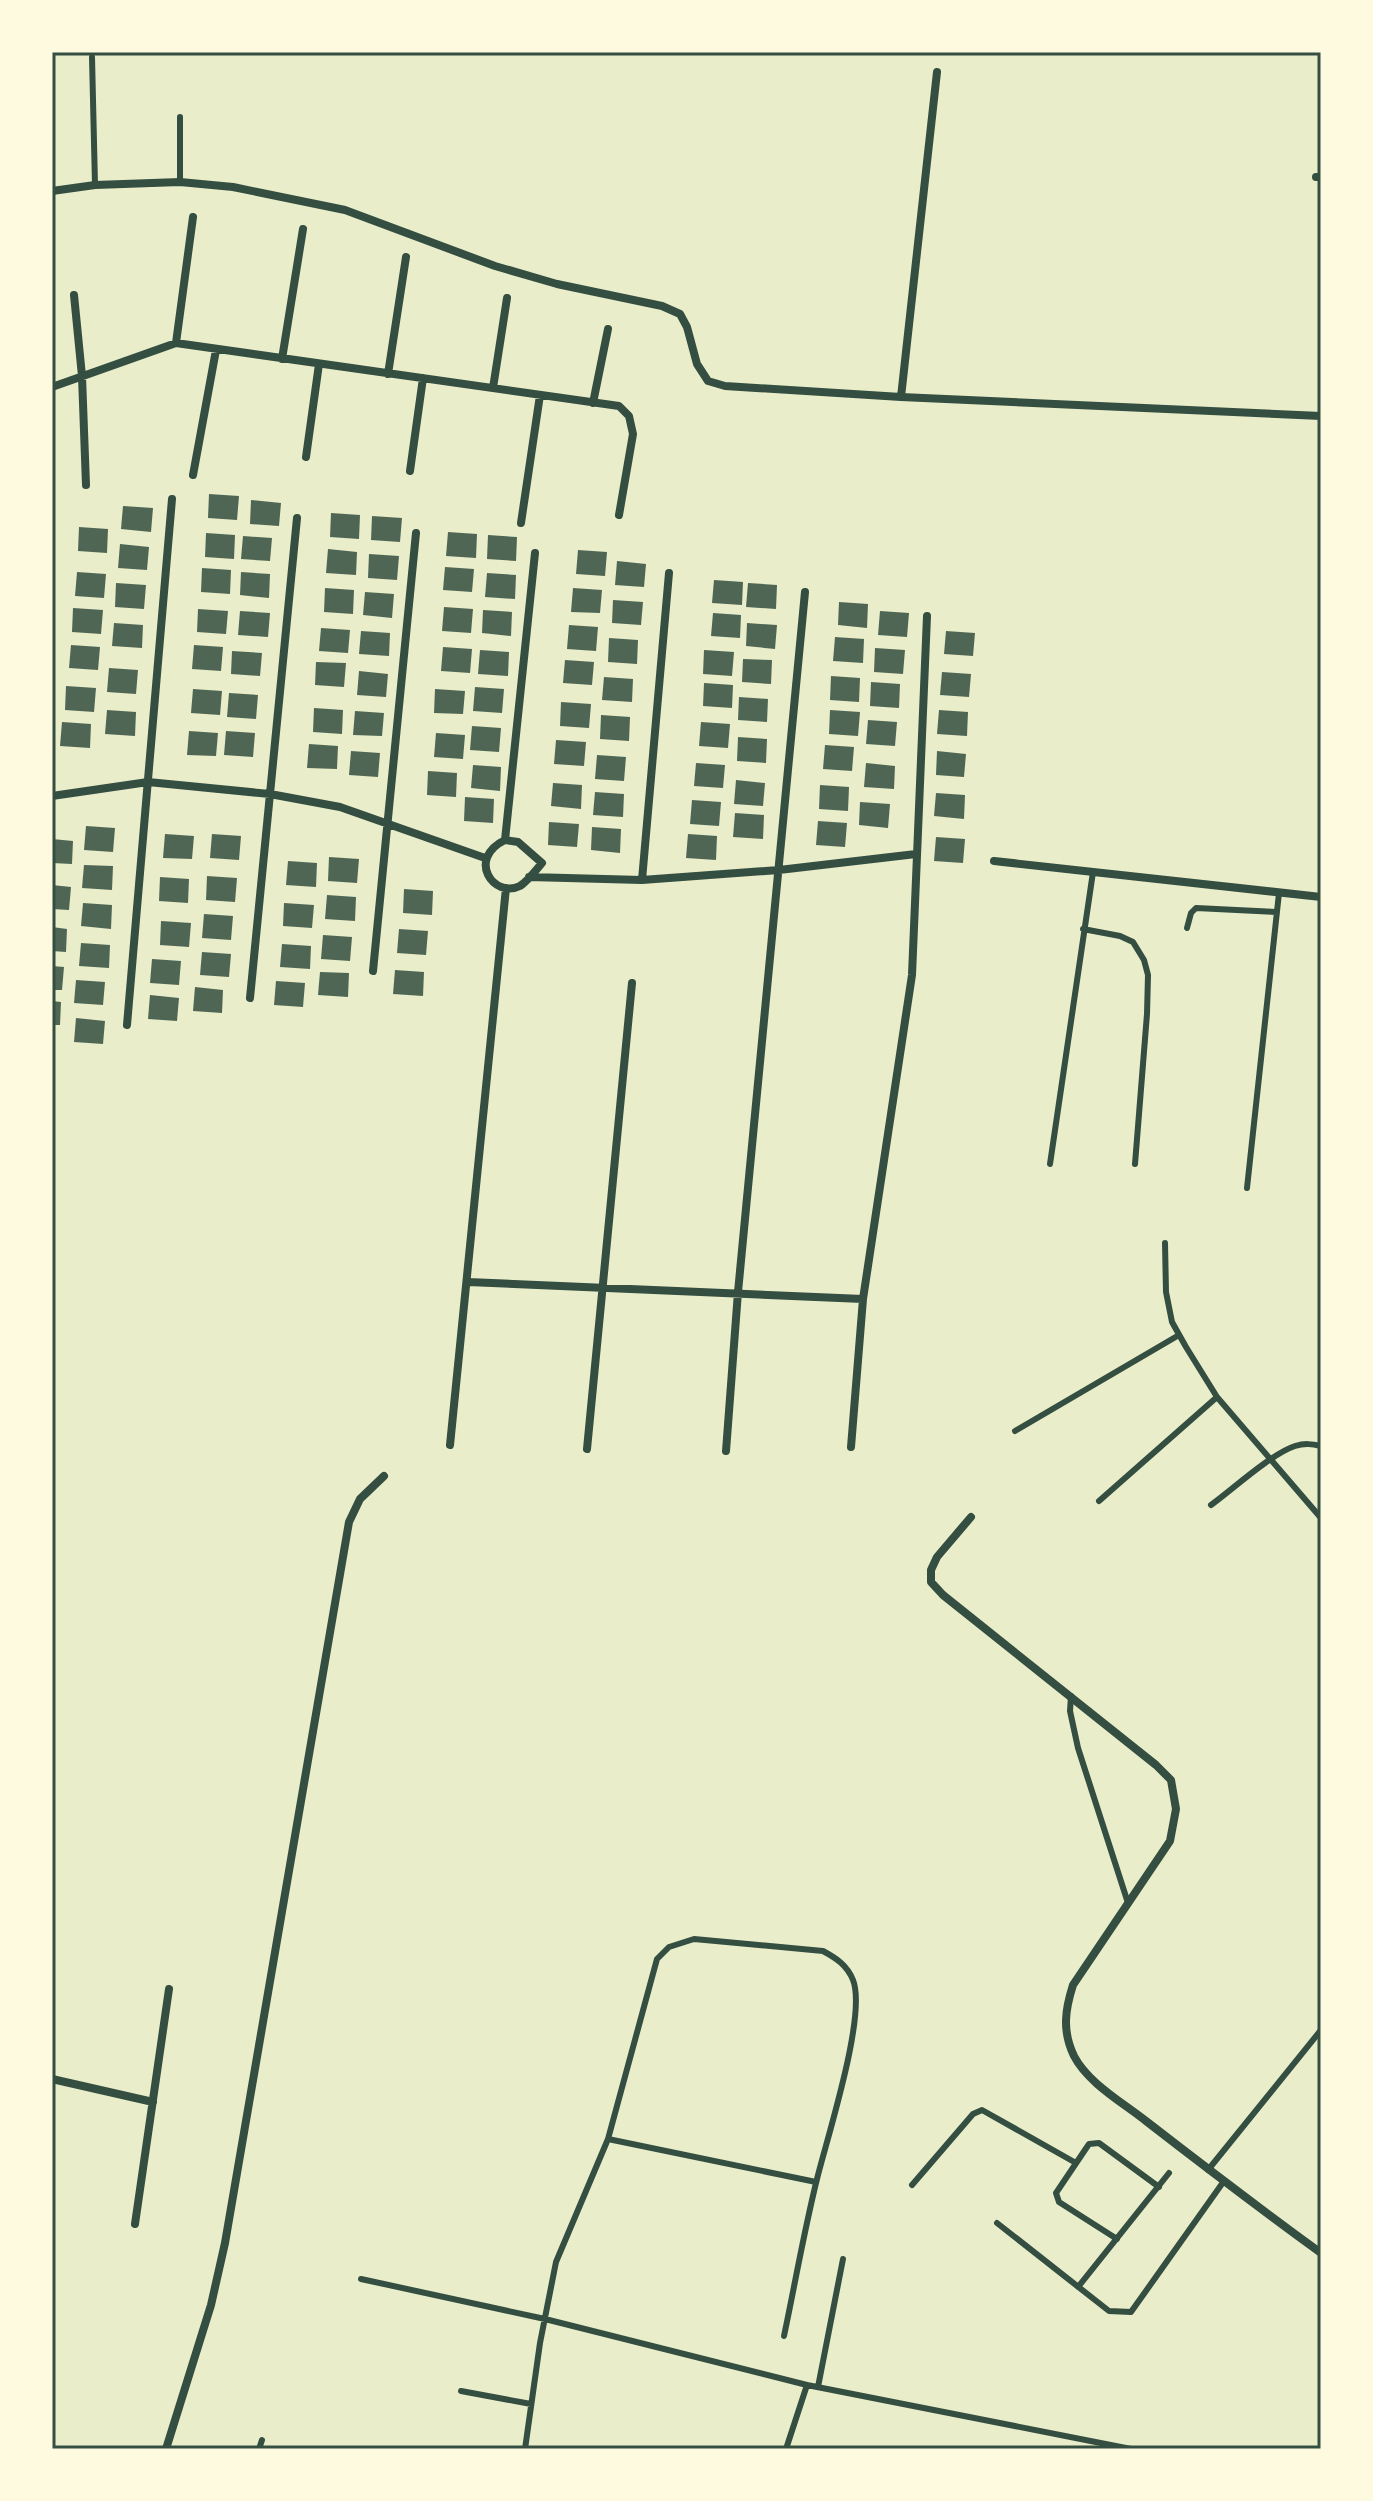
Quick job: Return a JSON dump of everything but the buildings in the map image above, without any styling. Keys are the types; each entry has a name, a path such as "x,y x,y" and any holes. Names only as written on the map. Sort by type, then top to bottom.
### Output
{"street":[{"path":"901,397 937,72"},
{"path":"52,191 95,185 180,182 233,187 345,210 495,266 557,284 662,306 680,314 687,327 697,364 708,381 725,386 1321,416"},
{"path":"176,343 193,217"},
{"path":"282,359 303,229"},
{"path":"388,374 406,257"},
{"path":"74,295 82,376 86,485"},
{"path":"493,388 507,298"},
{"path":"593,403 608,329"},
{"path":"52,387 176,343 619,406 629,416 633,434 619,515"},
{"path":"193,475 216,350"},
{"path":"306,457 319,364"},
{"path":"410,471 423,378"},
{"path":"521,523 540,395"},
{"path":"127,1025 172,499"},
{"path":"250,998 297,518"},
{"path":"373,971 416,533"},
{"path":"505,840 535,553"},
{"path":"642,880 669,573"},
{"path":"726,1451 738,1292 805,592"},
{"path":"851,1447 863,1299 912,975 927,616"},
{"path":"52,796 148,782 270,794 340,807 485,858"},
{"path":"505,840 518,842 542,863 519,886 506,888 493,883 486,871 485,858 492,846 505,840"},
{"path":"529,877 642,880 779,870 916,854"},
{"path":"994,861 1321,897"},
{"path":"450,1445 506,888"},
{"path":"587,1449 632,983"},
{"path":"468,1282 863,1299"},
{"path":"166,2449 211,2305 225,2243 349,1522 360,1499 384,1476"},
{"path":"971,1517 937,1557 931,1570 931,1582 1171,1780 1176,1809 1170,1841 1073,1985 1066,2006 1066,2034 1076,2059 1096,2081 1208,2170 1321,2253"},
{"path":"135,2224 169,1989"},
{"path":"52,2079 153,2102"}],"lane":[{"path":"92,57 95,185"},
{"path":"180,117 180,182"},
{"path":"1050,1164 1093,872"},
{"path":"1247,1188 1279,893"},
{"path":"1187,928 1191,913 1196,908 1277,912"},
{"path":"1083,929 1120,936 1133,942 1144,960 1148,975 1135,1164"},
{"path":"1165,1243 1166,1292 1172,1322 1179,1335 1217,1397 1321,1518"},
{"path":"1015,1431 1179,1335"},
{"path":"1099,1501 1217,1397"},
{"path":"1211,1505 1293,1446 1308,1443 1321,1446"},
{"path":"1071,1696 1070,1711 1078,1748 1128,1903"},
{"path":"525,2449 556,2262 608,2139 657,1959 669,1947 694,1939 823,1951 840,1960 853,1981 856,2005 853,2035 816,2182 784,2336"},
{"path":"1208,2170 1321,2030"},
{"path":"912,2185 973,2114 982,2110 1076,2163"},
{"path":"608,2139 816,2182"},
{"path":"1117,2239 1059,2202 1056,2193 1089,2144 1099,2143 1159,2187"},
{"path":"1078,2287 1169,2173"},
{"path":"997,2223 1109,2311 1131,2312 1224,2181"},
{"path":"818,2387 843,2259"},
{"path":"361,2279 545,2319 807,2385 1131,2449"},
{"path":"786,2449 807,2385"},
{"path":"461,2391 531,2404"},
{"path":"259,2449 262,2440"}]}
